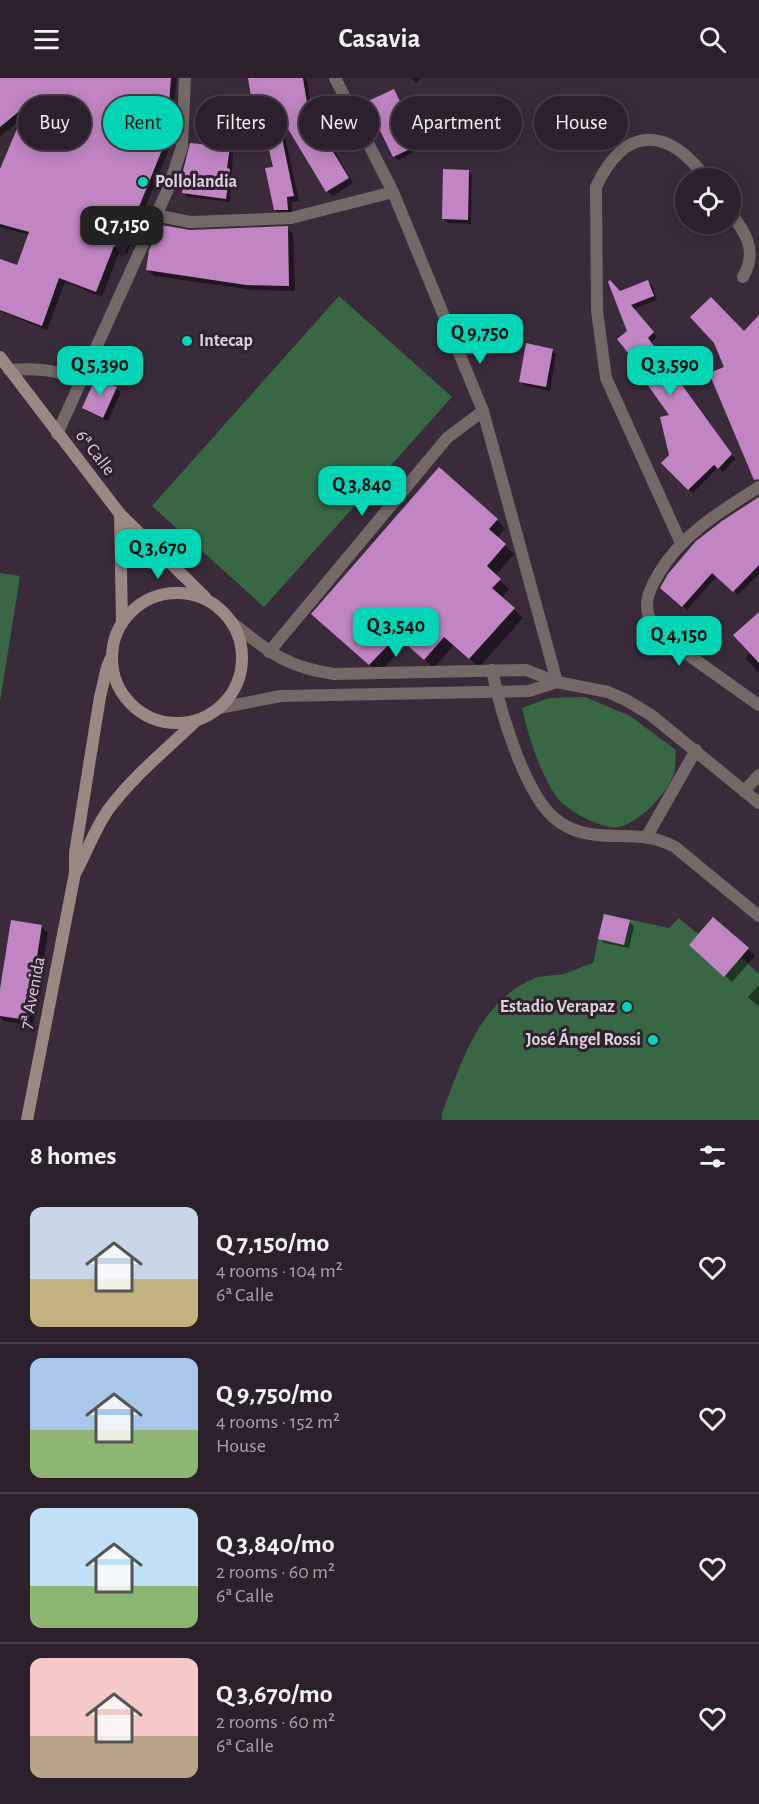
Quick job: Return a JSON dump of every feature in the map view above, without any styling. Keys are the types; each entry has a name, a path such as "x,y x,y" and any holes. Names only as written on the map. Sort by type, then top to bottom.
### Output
{"main road":[{"name":"6ª Calle","path":"0,357 120,514 211,602"},
{"path":"120,514 122,623"},
{"path":"162,594 195,595 211,602 231,621 241,648 240,676 232,694 219,708 197,720 177,723 157,720 139,711 124,696 115,678 111,658 114,640 122,623 132,610 146,600 162,594"},
{"name":"7ª Avenida","path":"27,1120 75,873 75,853 94,729 104,676 111,658"},
{"name":"7ª Avenida","path":"75,873 97,827 109,809 132,781 197,720"}],"street":[{"path":"57,434 168,189 182,147 185,78"},
{"path":"335,78 393,192 483,411 557,682"},
{"path":"681,543 606,378 597,311 596,187 603,172 618,154 634,142 652,138 678,149 698,168"},
{"path":"155,215 190,222 291,218 393,192"},
{"path":"741,228 749,240 750,260 743,277"},
{"path":"9,370 37,368 57,370 82,379"},
{"path":"269,652 447,438 483,411"},
{"path":"759,487 724,508 681,543 665,563 646,599 647,611 656,631 759,705"},
{"path":"231,621 269,652 300,668 334,674 529,671 557,682 608,692 651,715 759,802"},
{"path":"492,670 496,692 512,742 526,774 552,816 564,825 591,834 647,836 675,847 759,916"},
{"path":"219,708 281,696 529,691 557,682"},
{"path":"647,836 696,750"},
{"path":"744,791 759,775"}],"green space":[{"path":"339,296 452,397 264,607 152,506"},
{"path":"0,573 20,576 0,702"},
{"path":"585,697 630,716 676,750 674,773 666,789 644,813 619,827 605,826 588,820 561,802 542,770 522,708 549,698"},
{"name":"Estadio Verapaz","path":"604,914 669,928 679,918 698,934 713,917 749,948 741,957 759,974 759,1120 442,1120 442,1114 465,1055 486,1018 516,988 535,978 563,974 593,963"}],"building":[{"path":"0,78 171,78 170,96 103,96 103,150 162,150 122,249 114,246 96,292 59,278 42,326 0,310 0,259 17,265 29,232 0,224 0,169 18,126 18,150 91,150 91,96 18,96 18,112 0,127"},
{"path":"248,78 303,78 306,96 299,96 299,147 287,127 287,96 251,96"},
{"path":"394,89 397,96 391,96 391,150 408,150 393,157 379,128 379,96"},
{"path":"190,143 195,144 195,150 230,150 227,168 230,169 226,199 182,193 185,173 183,171"},
{"path":"269,150 284,150 294,196 287,197 288,210 274,210 265,168 273,167"},
{"path":"301,150 332,150 349,178 326,192"},
{"path":"443,169 469,170 468,220 442,219"},
{"path":"161,225 190,230 288,226 289,286 246,285 146,270 149,250"},
{"path":"610,280 620,291 648,280 654,296 631,305 654,332 648,338 732,454 718,469 714,465 688,490 661,463 669,455 660,417 669,415 637,370 640,368 617,339 627,331 608,282"},
{"path":"711,297 744,331 759,315 759,479 754,480 709,373 724,367 714,343 690,317"},
{"path":"526,343 553,349 546,387 519,382"},
{"path":"96,377 117,387 103,418 82,408"},
{"path":"439,467 498,519 489,529 506,544 487,566 501,579 492,588 515,608 469,659 444,637 424,660 397,636 369,665 311,614"},
{"path":"759,497 759,565 733,592 712,573 682,607 660,588 668,574 696,541"},
{"path":"759,612 759,663 733,635"},
{"path":"604,914 630,920 624,945 598,939"},
{"path":"713,917 749,948 724,977 689,945"},
{"path":"11,920 42,925 27,1020 0,1016 0,989"}],"place":[{"name":"Pollolandia","path":"143,182"},
{"name":"Intecap","path":"187,341"},
{"name":"Estadio Verapaz","path":"627,1007"},
{"name":"José Ángel Rossi","path":"653,1040"}]}
